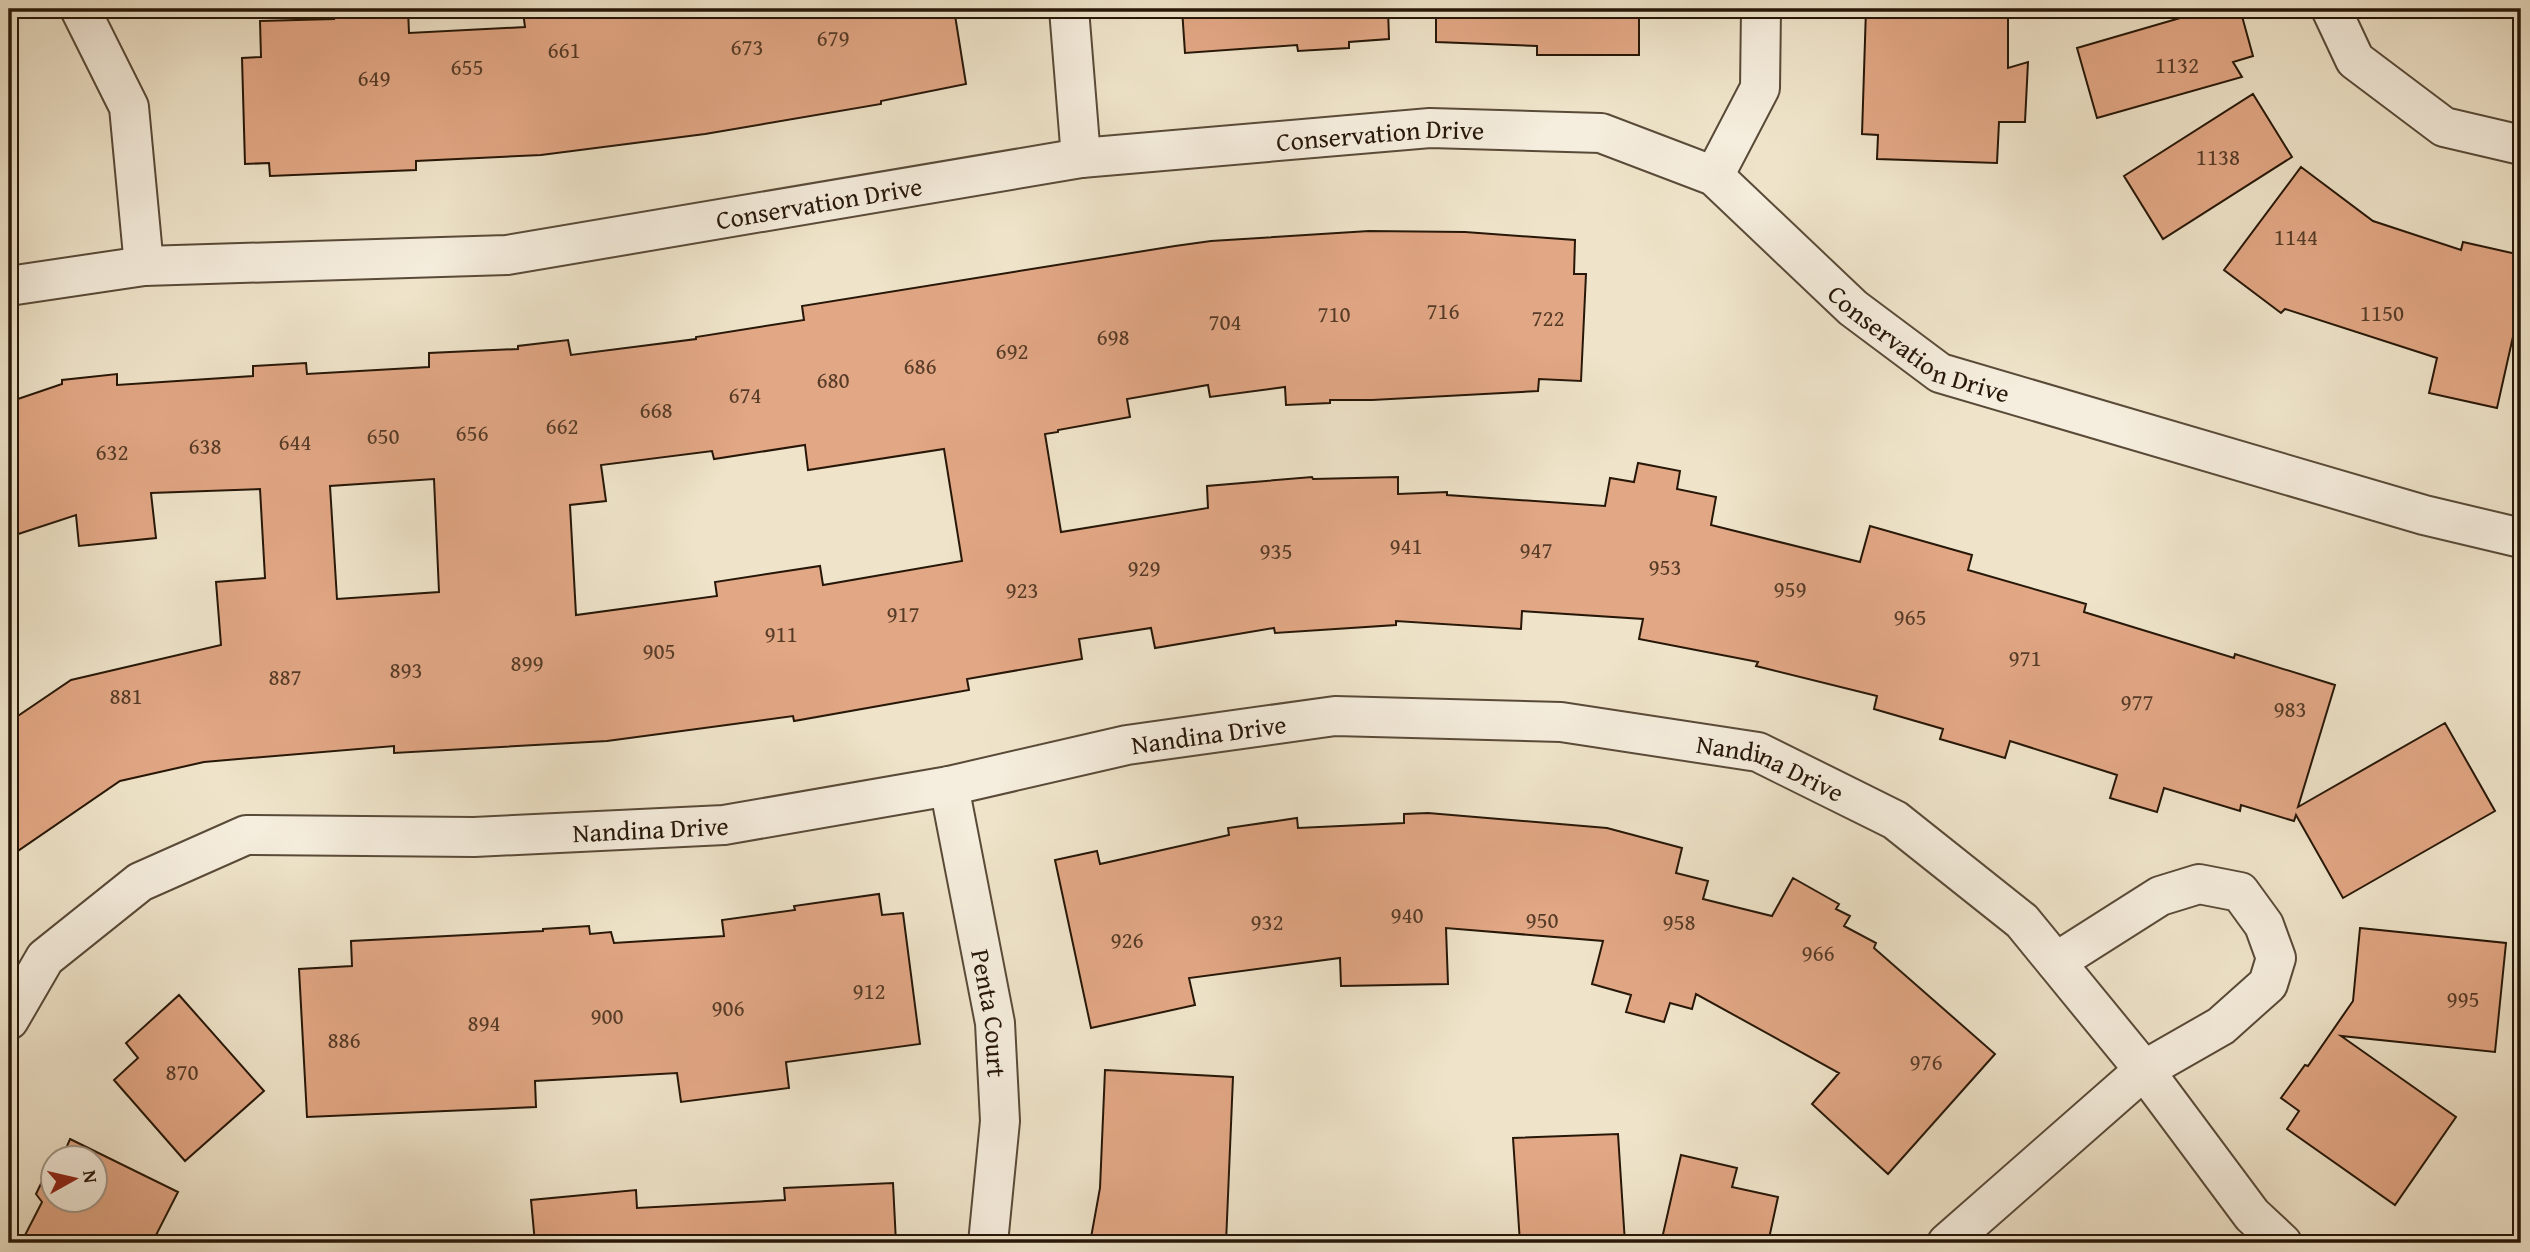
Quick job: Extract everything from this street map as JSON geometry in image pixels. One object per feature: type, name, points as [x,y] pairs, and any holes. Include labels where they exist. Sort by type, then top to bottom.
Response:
[{"type":"street","points":[[80,9],[129,107],[144,266]]},
{"type":"street","points":[[1069,9],[1081,158]]},
{"type":"street","points":[[1714,176],[1760,88],[1761,9]]},
{"type":"street","points":[[2331,9],[2355,60],[2444,127],[2521,145]]},
{"type":"street","name":"Conservation Drive","points":[[9,286],[144,266],[507,255],[1081,158],[1443,128],[1601,133],[1714,176],[1853,309],[1940,373],[2424,516],[2521,538]]},
{"type":"street","name":"Nandina Drive","points":[[9,1020],[45,958],[140,882],[246,835],[474,837],[724,825],[948,786],[1127,745],[1335,716],[1561,722],[1758,752],[1895,820],[2022,921],[2144,1070],[2252,1215],[2282,1243]]},
{"type":"street","name":"Penta Court","points":[[948,786],[995,1023],[1000,1121],[988,1243]]},
{"type":"street","points":[[1947,1243],[2144,1070],[2221,1026],[2268,984],[2276,958],[2264,925],[2240,891],[2199,884],[2160,896],[2056,962]]},
{"type":"building","points":[[333,9],[408,9],[409,33],[525,27],[523,12],[546,9],[590,9],[591,14],[627,9],[954,9],[966,84],[881,101],[881,104],[705,134],[541,155],[416,161],[416,170],[270,176],[269,163],[245,164],[242,58],[261,57],[260,21],[334,19]]},
{"type":"building","points":[[1182,9],[1388,9],[1389,39],[1349,42],[1349,48],[1298,51],[1297,45],[1185,53]]},
{"type":"building","points":[[1436,9],[1639,9],[1639,55],[1537,55],[1537,46],[1436,42]]},
{"type":"building","points":[[1866,9],[2008,9],[2008,68],[2028,62],[2025,122],[1999,122],[1997,163],[1877,159],[1878,135],[1862,134]]},
{"type":"building","points":[[2211,9],[2240,9],[2253,56],[2233,62],[2242,77],[2097,118],[2077,48]]},
{"type":"building","points":[[2253,94],[2292,157],[2163,239],[2124,176]]},
{"type":"building","points":[[2301,167],[2373,221],[2461,250],[2463,242],[2521,255],[2521,301],[2497,408],[2429,393],[2437,358],[2285,309],[2281,313],[2224,270]]},
{"type":"building","points":[[1369,231],[1465,232],[1575,240],[1574,274],[1586,274],[1581,381],[1539,379],[1538,391],[1330,400],[1330,403],[1286,405],[1285,387],[1210,397],[1208,385],[1127,399],[1130,417],[1045,434],[1061,532],[1208,508],[1207,486],[1312,477],[1398,477],[1398,494],[1447,492],[1447,495],[1605,506],[1610,478],[1634,482],[1638,463],[1680,471],[1677,489],[1716,497],[1711,525],[1860,562],[1870,526],[1972,555],[1968,570],[2086,604],[2084,612],[2234,658],[2235,654],[2335,685],[2298,807],[2445,723],[2495,811],[2343,898],[2296,815],[2294,821],[2241,805],[2240,811],[2164,788],[2157,812],[2110,798],[2117,775],[2010,741],[2005,758],[1940,739],[1943,729],[1874,709],[1877,696],[1756,666],[1758,662],[1639,639],[1643,619],[1522,611],[1521,629],[1396,621],[1396,625],[1275,633],[1274,628],[1155,648],[1151,628],[1079,639],[1082,659],[967,679],[969,690],[794,721],[793,716],[607,741],[394,753],[394,746],[204,762],[120,781],[9,857],[9,722],[71,680],[221,645],[216,582],[265,578],[260,489],[151,493],[156,538],[79,546],[76,515],[9,537],[9,402],[62,384],[62,380],[117,374],[117,385],[253,376],[253,366],[306,363],[307,374],[429,367],[429,353],[518,349],[518,346],[568,340],[571,355],[696,339],[804,320],[802,306],[1211,241]],"holes":[[[805,445],[808,470],[944,449],[962,561],[823,585],[820,566],[715,582],[717,596],[576,615],[570,505],[606,501],[601,465],[712,451],[714,459]],[[434,479],[439,592],[337,599],[330,486]]]},
{"type":"building","points":[[1428,813],[1607,828],[1682,848],[1676,873],[1708,881],[1703,899],[1772,916],[1793,878],[1839,904],[1836,909],[1850,916],[1844,926],[1876,943],[1874,948],[1995,1054],[1888,1174],[1812,1104],[1839,1073],[1696,994],[1692,1009],[1670,1003],[1664,1022],[1626,1012],[1631,995],[1592,984],[1603,941],[1446,928],[1448,984],[1341,986],[1340,958],[1189,978],[1195,1005],[1091,1028],[1055,860],[1097,851],[1100,864],[1229,835],[1228,828],[1297,818],[1298,828],[1404,823],[1404,814]]},
{"type":"building","points":[[879,894],[882,915],[903,913],[920,1044],[786,1062],[789,1088],[681,1102],[677,1073],[535,1081],[536,1107],[307,1117],[299,969],[352,966],[351,941],[589,926],[590,934],[611,932],[614,943],[724,936],[722,920]]},
{"type":"building","points":[[2360,928],[2506,943],[2495,1052],[2341,1036],[2456,1117],[2395,1205],[2287,1129],[2299,1111],[2281,1098],[2305,1065],[2308,1066],[2353,1001]]},
{"type":"building","points":[[179,995],[264,1091],[185,1161],[114,1080],[138,1058],[126,1043]]},
{"type":"building","points":[[1105,1070],[1233,1077],[1226,1243],[1090,1243],[1100,1188]]},
{"type":"building","points":[[1618,1134],[1625,1243],[1520,1243],[1513,1138]]},
{"type":"building","points":[[70,1139],[80,1144],[68,1144]]},
{"type":"building","points":[[1681,1155],[1737,1168],[1732,1187],[1778,1197],[1768,1243],[1661,1243]]},
{"type":"building","points":[[108,1158],[178,1192],[152,1243],[21,1243],[38,1210],[38,1214],[108,1214]]},
{"type":"building","points":[[893,1183],[896,1243],[535,1243],[531,1200],[636,1190],[637,1208],[785,1200],[784,1188]]}]
